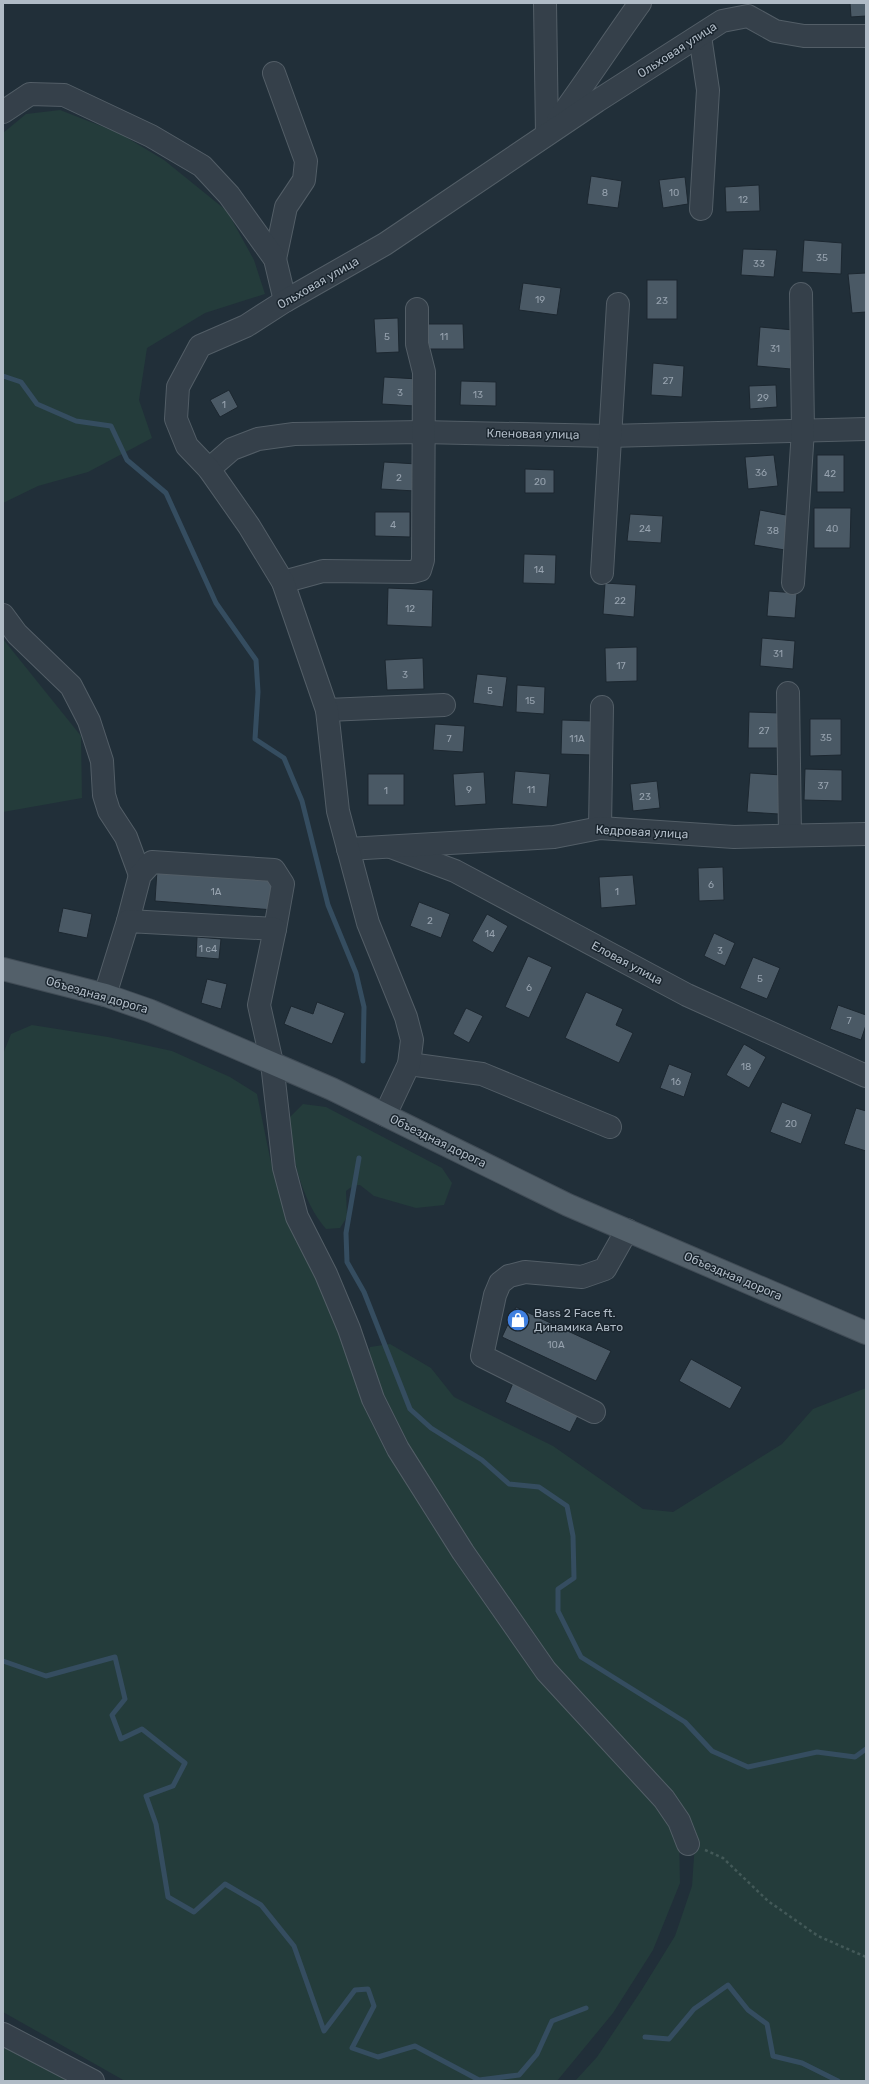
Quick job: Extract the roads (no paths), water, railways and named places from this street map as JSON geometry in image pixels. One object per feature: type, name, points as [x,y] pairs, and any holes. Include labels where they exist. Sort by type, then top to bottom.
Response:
[{"type":"main road","name":"Объездная дорога","points":[[3,969],[105,995],[151,1011],[272,1063],[385,1115],[568,1204],[866,1333]]},
{"type":"street","points":[[545,3],[547,134]]},
{"type":"street","points":[[547,134],[584,85],[595,66],[640,3]]},
{"type":"street","name":"Ольховая улица","points":[[385,1115],[409,1064],[412,1040],[406,1018],[368,923],[338,811],[327,710],[283,582],[249,526],[209,469],[187,446],[176,419],[178,387],[200,346],[246,326],[285,301],[385,244],[547,134],[722,21],[748,16],[775,31],[804,36],[866,36]]},
{"type":"street","points":[[700,36],[708,90],[701,209]]},
{"type":"street","points":[[274,73],[306,161],[304,180],[286,207],[275,259]]},
{"type":"street","points":[[3,112],[30,94],[64,95],[152,136],[202,166],[229,195],[275,259],[285,301]]},
{"type":"street","points":[[793,583],[803,430],[801,294]]},
{"type":"street","points":[[602,573],[618,304]]},
{"type":"street","points":[[283,582],[324,571],[413,572],[420,570],[423,560],[422,432],[424,372],[417,344],[417,310]]},
{"type":"street","name":"Кленовая улица","points":[[209,469],[232,450],[258,439],[294,434],[422,432],[609,436],[866,429]]},
{"type":"street","points":[[3,615],[17,634],[71,686],[89,721],[102,761],[104,795],[109,811],[126,837],[140,875]]},
{"type":"street","points":[[788,693],[790,835]]},
{"type":"street","points":[[327,710],[444,704]]},
{"type":"street","points":[[600,828],[602,707]]},
{"type":"street","name":"Кедровая улица","points":[[348,849],[554,837],[600,828],[734,837],[866,834]]},
{"type":"street","name":"Еловая улица","points":[[391,847],[455,871],[687,995],[866,1076]]},
{"type":"street","points":[[105,995],[128,921],[140,875],[152,862],[274,870],[284,884],[276,930],[259,1005],[272,1063],[284,1168],[297,1216],[326,1274],[349,1329],[373,1399],[398,1449],[463,1552],[546,1671],[664,1800],[679,1821],[688,1844]]},
{"type":"street","points":[[128,921],[276,930]]},
{"type":"street","points":[[409,1064],[482,1074],[610,1127]]},
{"type":"street","points":[[594,1412],[482,1356],[495,1295],[500,1283],[508,1276],[525,1272],[582,1277],[605,1268],[628,1230]]},
{"type":"street","points":[[3,2034],[93,2081]]},
{"type":"waterway","points":[[3,376],[21,382],[37,404],[76,421],[111,426],[127,460],[166,493],[216,603],[256,660],[258,692],[255,739],[284,758],[302,801],[328,905],[356,973],[364,1007],[363,1061]]},
{"type":"waterway","points":[[359,1158],[346,1233],[347,1262],[364,1292],[410,1409],[431,1428],[482,1460],[509,1484],[539,1487],[567,1506],[573,1536],[574,1578],[558,1589],[558,1611],[581,1657],[685,1722],[712,1751],[748,1767],[817,1752],[855,1757],[866,1749]]},
{"type":"waterway","points":[[3,1661],[46,1676],[115,1657],[125,1699],[112,1715],[121,1739],[142,1729],[185,1763],[173,1786],[146,1796],[156,1824],[168,1897],[194,1912],[225,1884],[261,1905],[294,1946],[324,2031],[355,1990],[368,1989],[374,2006],[352,2048],[378,2057],[415,2046],[479,2080],[519,2075],[537,2054],[552,2021],[586,2008]]},
{"type":"waterway","points":[[645,2037],[669,2039],[694,2009],[728,1985],[748,2010],[767,2024],[773,2056],[802,2063],[838,2081]]},
{"type":"place","name":"Bass 2 Face ft. Динамика Авто","points":[[518,1320]]}]
